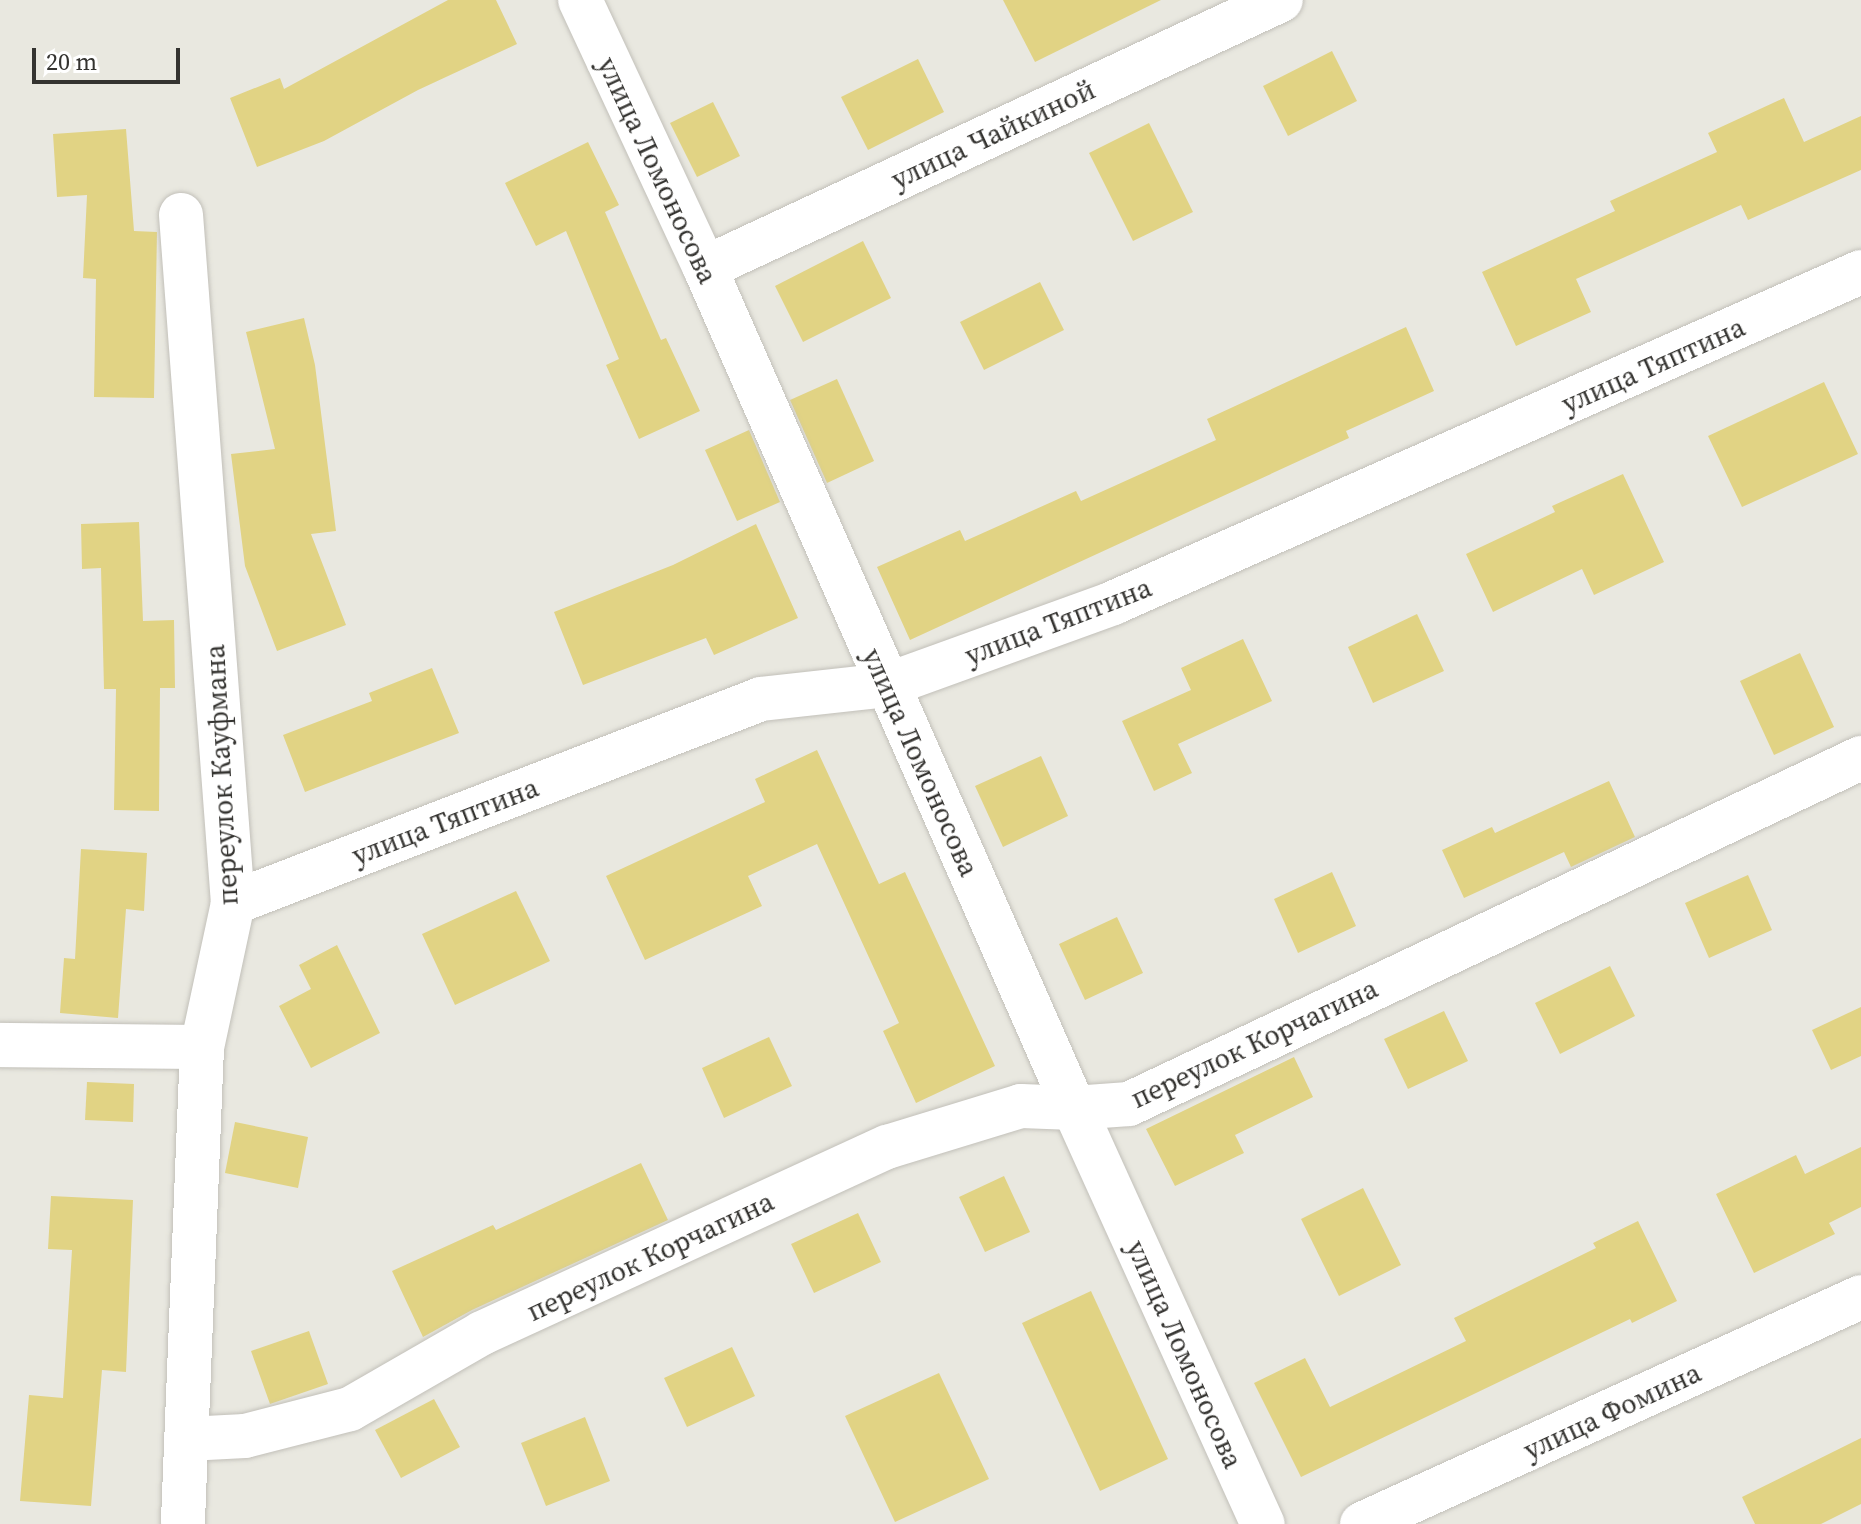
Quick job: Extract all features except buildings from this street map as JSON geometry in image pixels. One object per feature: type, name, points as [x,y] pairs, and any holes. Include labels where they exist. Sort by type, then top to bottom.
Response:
[{"type":"street","name":"улица Ломоносова","points":[[580,0],[705,268],[1074,1108],[1263,1524]]},
{"type":"street","name":"улица Чайкиной","points":[[705,268],[1281,0]]},
{"type":"street","name":"переулок Кауфмана","points":[[181,215],[233,903],[202,1047],[183,1524]]},
{"type":"street","name":"улица Тяптина","points":[[233,903],[761,699],[887,685],[1113,603],[1861,272]]},
{"type":"street","name":"переулок Корчагина","points":[[187,1439],[245,1436],[350,1409],[482,1333],[887,1147],[1021,1106],[1074,1108],[1129,1104],[1861,758]]},
{"type":"street","points":[[0,1045],[202,1047]]},
{"type":"street","name":"улица Фомина","points":[[1362,1524],[1861,1297]]}]
